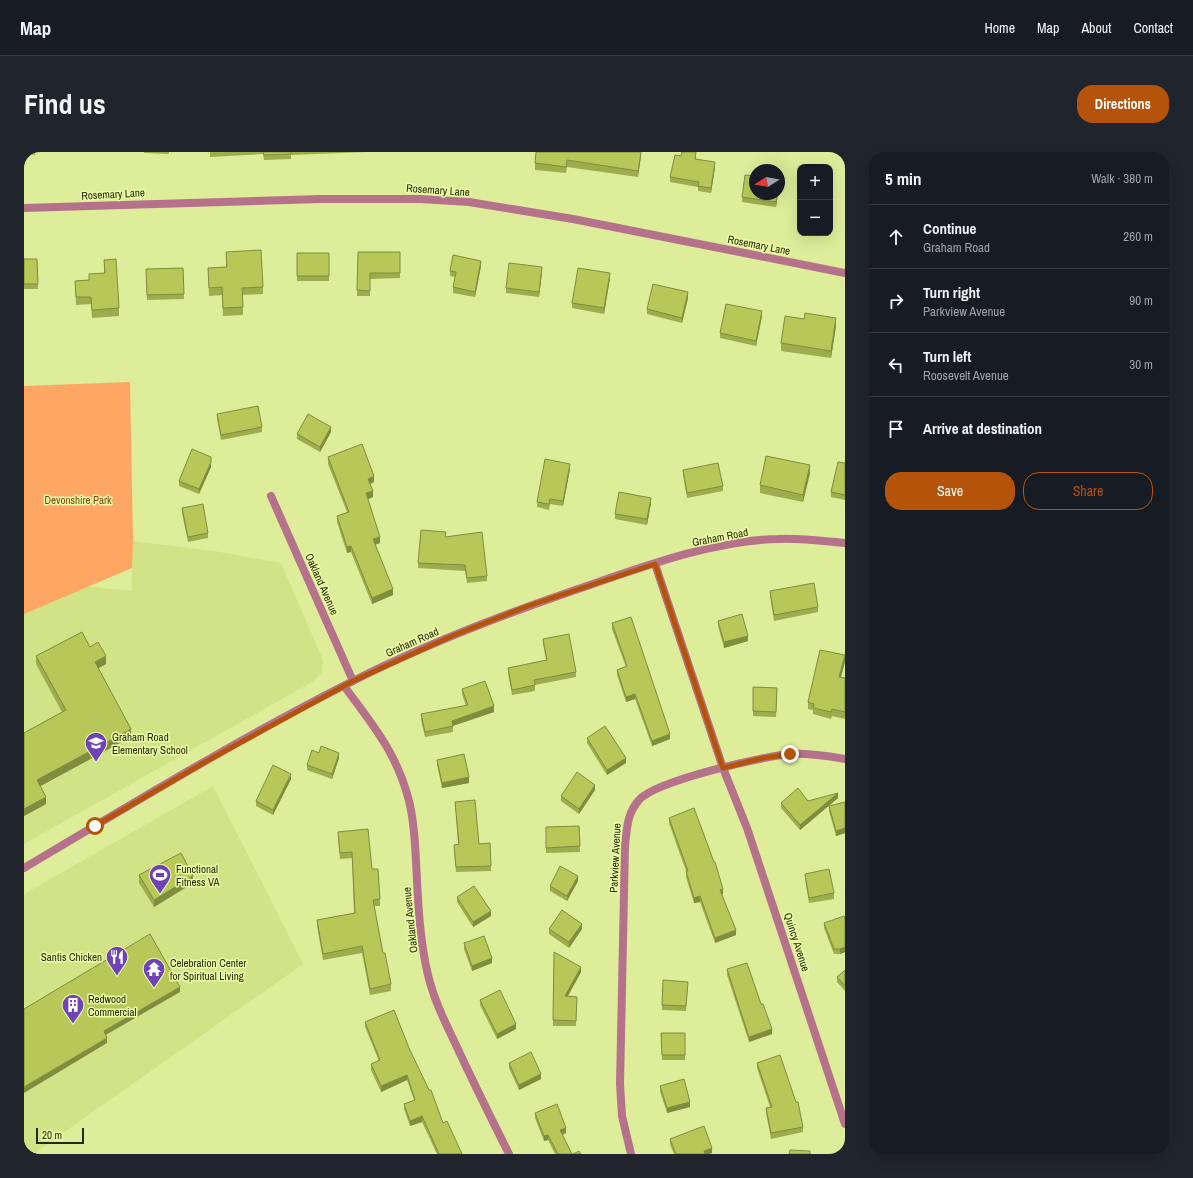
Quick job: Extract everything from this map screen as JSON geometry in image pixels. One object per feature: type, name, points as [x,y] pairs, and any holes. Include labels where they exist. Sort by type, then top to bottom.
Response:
[{"type":"street","name":"Rosemary Lane","points":[[24,208],[321,199],[420,199],[462,202],[573,219],[845,273]]},
{"type":"street","name":"Oakland Avenue","points":[[270,496],[353,681]]},
{"type":"street","name":"Graham Road","points":[[24,868],[205,762],[353,681],[452,636],[528,606],[690,553],[725,545],[775,539],[808,539],[845,543]]},
{"type":"street","points":[[655,564],[723,768]]},
{"type":"street","name":"Oakland Avenue","points":[[344,686],[382,738],[394,758],[402,777],[410,802],[414,829],[419,917],[428,976],[439,1008],[471,1078],[509,1154]]},
{"type":"street","name":"Parkview Avenue","points":[[631,1154],[622,1116],[620,1084],[625,845],[627,822],[630,812],[639,799],[648,792],[685,778],[763,758],[790,754],[810,754],[845,759]]},
{"type":"street","name":"Quincy Avenue","points":[[723,768],[747,828],[845,1124]]},
{"type":"shaded area","name":"Graham Road Elementary School","points":[[131,541],[214,551],[281,563],[323,660],[322,672],[314,681],[24,844],[24,580],[132,591]]},
{"type":"shaded area","points":[[213,786],[303,964],[33,1154],[24,1154],[24,894]]},
{"type":"green space","name":"Devonshire Park","points":[[130,382],[133,540],[132,568],[24,614],[24,386]]},
{"type":"building","points":[[263,152],[291,152],[291,154],[264,155]]},
{"type":"building","points":[[536,152],[641,152],[638,171],[567,160],[566,167],[535,163]]},
{"type":"building","points":[[682,152],[696,152],[695,159],[715,162],[711,188],[698,186],[699,182],[670,177],[675,155],[681,156]]},
{"type":"building","points":[[745,175],[749,175],[749,198],[742,197]]},
{"type":"building","points":[[762,200],[776,200],[776,202]]},
{"type":"building","points":[[261,250],[263,287],[242,288],[243,307],[223,308],[222,287],[209,288],[208,268],[227,267],[226,252]]},
{"type":"building","points":[[358,252],[400,252],[400,273],[370,273],[370,291],[357,290]]},
{"type":"building","points":[[297,253],[329,253],[329,276],[297,276]]},
{"type":"building","points":[[453,255],[481,261],[475,292],[453,287],[456,272],[450,271]]},
{"type":"building","points":[[24,259],[37,259],[38,284],[24,284]]},
{"type":"building","points":[[116,259],[119,308],[92,310],[91,297],[76,297],[75,281],[89,280],[89,274],[105,273],[104,260]]},
{"type":"building","points":[[509,263],[542,267],[539,292],[506,288]]},
{"type":"building","points":[[183,268],[184,294],[147,295],[146,269]]},
{"type":"building","points":[[578,268],[610,273],[604,308],[572,303]]},
{"type":"building","points":[[653,284],[688,292],[682,318],[647,309]]},
{"type":"building","points":[[726,304],[762,311],[756,341],[720,333]]},
{"type":"building","points":[[805,313],[836,318],[831,351],[781,343],[785,316],[804,319]]},
{"type":"building","points":[[258,406],[262,427],[221,435],[217,414]]},
{"type":"building","points":[[308,414],[331,427],[320,447],[297,434]]},
{"type":"building","points":[[362,444],[374,476],[368,479],[373,491],[366,493],[380,537],[373,539],[393,589],[372,598],[351,546],[347,547],[337,516],[349,512],[328,457]]},
{"type":"building","points":[[192,449],[211,457],[211,462],[199,489],[179,481]]},
{"type":"building","points":[[766,456],[810,465],[803,495],[760,485]]},
{"type":"building","points":[[545,459],[570,464],[563,501],[550,499],[549,504],[537,502]]},
{"type":"building","points":[[838,462],[845,463],[845,495],[831,492]]},
{"type":"building","points":[[718,463],[723,486],[687,493],[683,470]]},
{"type":"building","points":[[619,492],[651,498],[647,519],[615,514]]},
{"type":"building","points":[[203,504],[208,533],[188,537],[182,508]]},
{"type":"building","points":[[421,530],[446,532],[445,537],[482,532],[487,576],[467,578],[465,565],[418,563]]},
{"type":"building","points":[[814,583],[818,607],[774,615],[770,591]]},
{"type":"building","points":[[742,614],[748,636],[724,642],[718,621]]},
{"type":"building","points":[[631,617],[670,734],[652,741],[635,694],[626,697],[617,670],[627,666],[612,623]]},
{"type":"building","points":[[82,632],[90,647],[98,642],[106,656],[95,662],[131,729],[37,780],[46,797],[24,809],[24,733],[66,710],[36,656]]},
{"type":"building","points":[[569,634],[576,672],[534,680],[535,685],[512,690],[508,668],[547,660],[543,639]]},
{"type":"building","points":[[820,650],[845,655],[839,677],[845,678],[845,712],[832,709],[831,712],[813,708],[814,704],[808,702]]},
{"type":"building","points":[[485,681],[494,706],[452,721],[453,726],[425,732],[421,714],[468,705],[462,689]]},
{"type":"building","points":[[753,687],[777,688],[776,712],[753,711]]},
{"type":"building","points":[[605,726],[626,758],[607,770],[587,738]]},
{"type":"building","points":[[321,746],[339,753],[332,774],[307,765],[312,750],[319,753]]},
{"type":"building","points":[[464,754],[469,777],[442,783],[437,760]]},
{"type":"building","points":[[273,765],[291,774],[273,810],[256,801]]},
{"type":"building","points":[[577,772],[595,785],[579,809],[561,796]]},
{"type":"building","points":[[798,788],[808,801],[838,793],[800,825],[781,803]]},
{"type":"building","points":[[475,800],[479,844],[490,843],[491,866],[456,867],[454,845],[459,844],[455,802]]},
{"type":"building","points":[[845,802],[845,828],[836,831],[829,806]]},
{"type":"building","points":[[694,808],[715,862],[723,889],[720,890],[736,930],[715,938],[700,896],[694,898],[686,871],[688,871],[669,818]]},
{"type":"building","points":[[579,826],[580,846],[546,848],[546,827]]},
{"type":"building","points":[[368,829],[372,869],[378,869],[380,899],[373,900],[383,953],[385,953],[391,984],[370,989],[362,946],[323,954],[317,920],[355,913],[352,852],[340,853],[338,832]]},
{"type":"building","name":"Functional Fitness VA","points":[[181,853],[193,876],[154,900],[139,875]]},
{"type":"building","points":[[560,866],[578,876],[567,896],[550,886]]},
{"type":"building","points":[[829,869],[834,893],[809,898],[805,874]]},
{"type":"building","points":[[474,886],[491,911],[473,922],[457,897]]},
{"type":"building","points":[[562,910],[582,924],[569,942],[549,929]]},
{"type":"building","points":[[844,916],[845,947],[834,949],[824,923]]},
{"type":"building","name":"Redwood Commercial","points":[[150,934],[180,987],[104,1031],[107,1038],[24,1087],[24,1009]]},
{"type":"building","points":[[484,936],[492,958],[472,966],[464,943]]},
{"type":"building","points":[[554,952],[581,967],[565,996],[577,997],[576,1021],[553,1020]]},
{"type":"building","points":[[747,963],[761,1004],[763,1004],[772,1029],[749,1037],[727,969]]},
{"type":"building","points":[[845,970],[845,986],[837,977]]},
{"type":"building","points":[[663,980],[688,982],[686,1006],[662,1005]]},
{"type":"building","points":[[500,990],[516,1024],[497,1034],[480,1000]]},
{"type":"building","points":[[394,1010],[409,1048],[429,1090],[431,1090],[443,1123],[447,1121],[462,1154],[439,1154],[422,1116],[410,1121],[404,1104],[415,1100],[407,1075],[381,1086],[371,1064],[380,1060],[365,1022]]},
{"type":"building","points":[[661,1033],[685,1033],[685,1055],[662,1055]]},
{"type":"building","points":[[531,1052],[541,1074],[519,1085],[509,1063]]},
{"type":"building","points":[[780,1055],[796,1102],[798,1102],[803,1127],[771,1133],[766,1108],[772,1107],[757,1063]]},
{"type":"building","points":[[684,1079],[690,1102],[667,1108],[660,1086]]},
{"type":"building","points":[[557,1104],[566,1128],[560,1130],[572,1154],[558,1154],[548,1135],[544,1136],[535,1113]]},
{"type":"building","points":[[704,1126],[712,1148],[704,1151],[705,1154],[676,1154],[670,1139]]},
{"type":"building","points":[[790,1150],[810,1151],[810,1154],[789,1154]]},
{"type":"building","points":[[579,1151],[581,1154],[573,1154]]},
{"type":"place","name":"Graham Road Elementary School","points":[[96,762]]},
{"type":"place","name":"Functional Fitness VA","points":[[160,894]]},
{"type":"place","name":"Santis Chicken","points":[[117,976]]},
{"type":"place","name":"Celebration Center for Spiritual Living","points":[[154,988]]},
{"type":"place","name":"Redwood Commercial","points":[[73,1024]]},
{"type":"route","points":[[95,826],[269,726],[353,681],[452,636],[528,606],[655,564],[723,768],[763,758],[790,754]]}]
